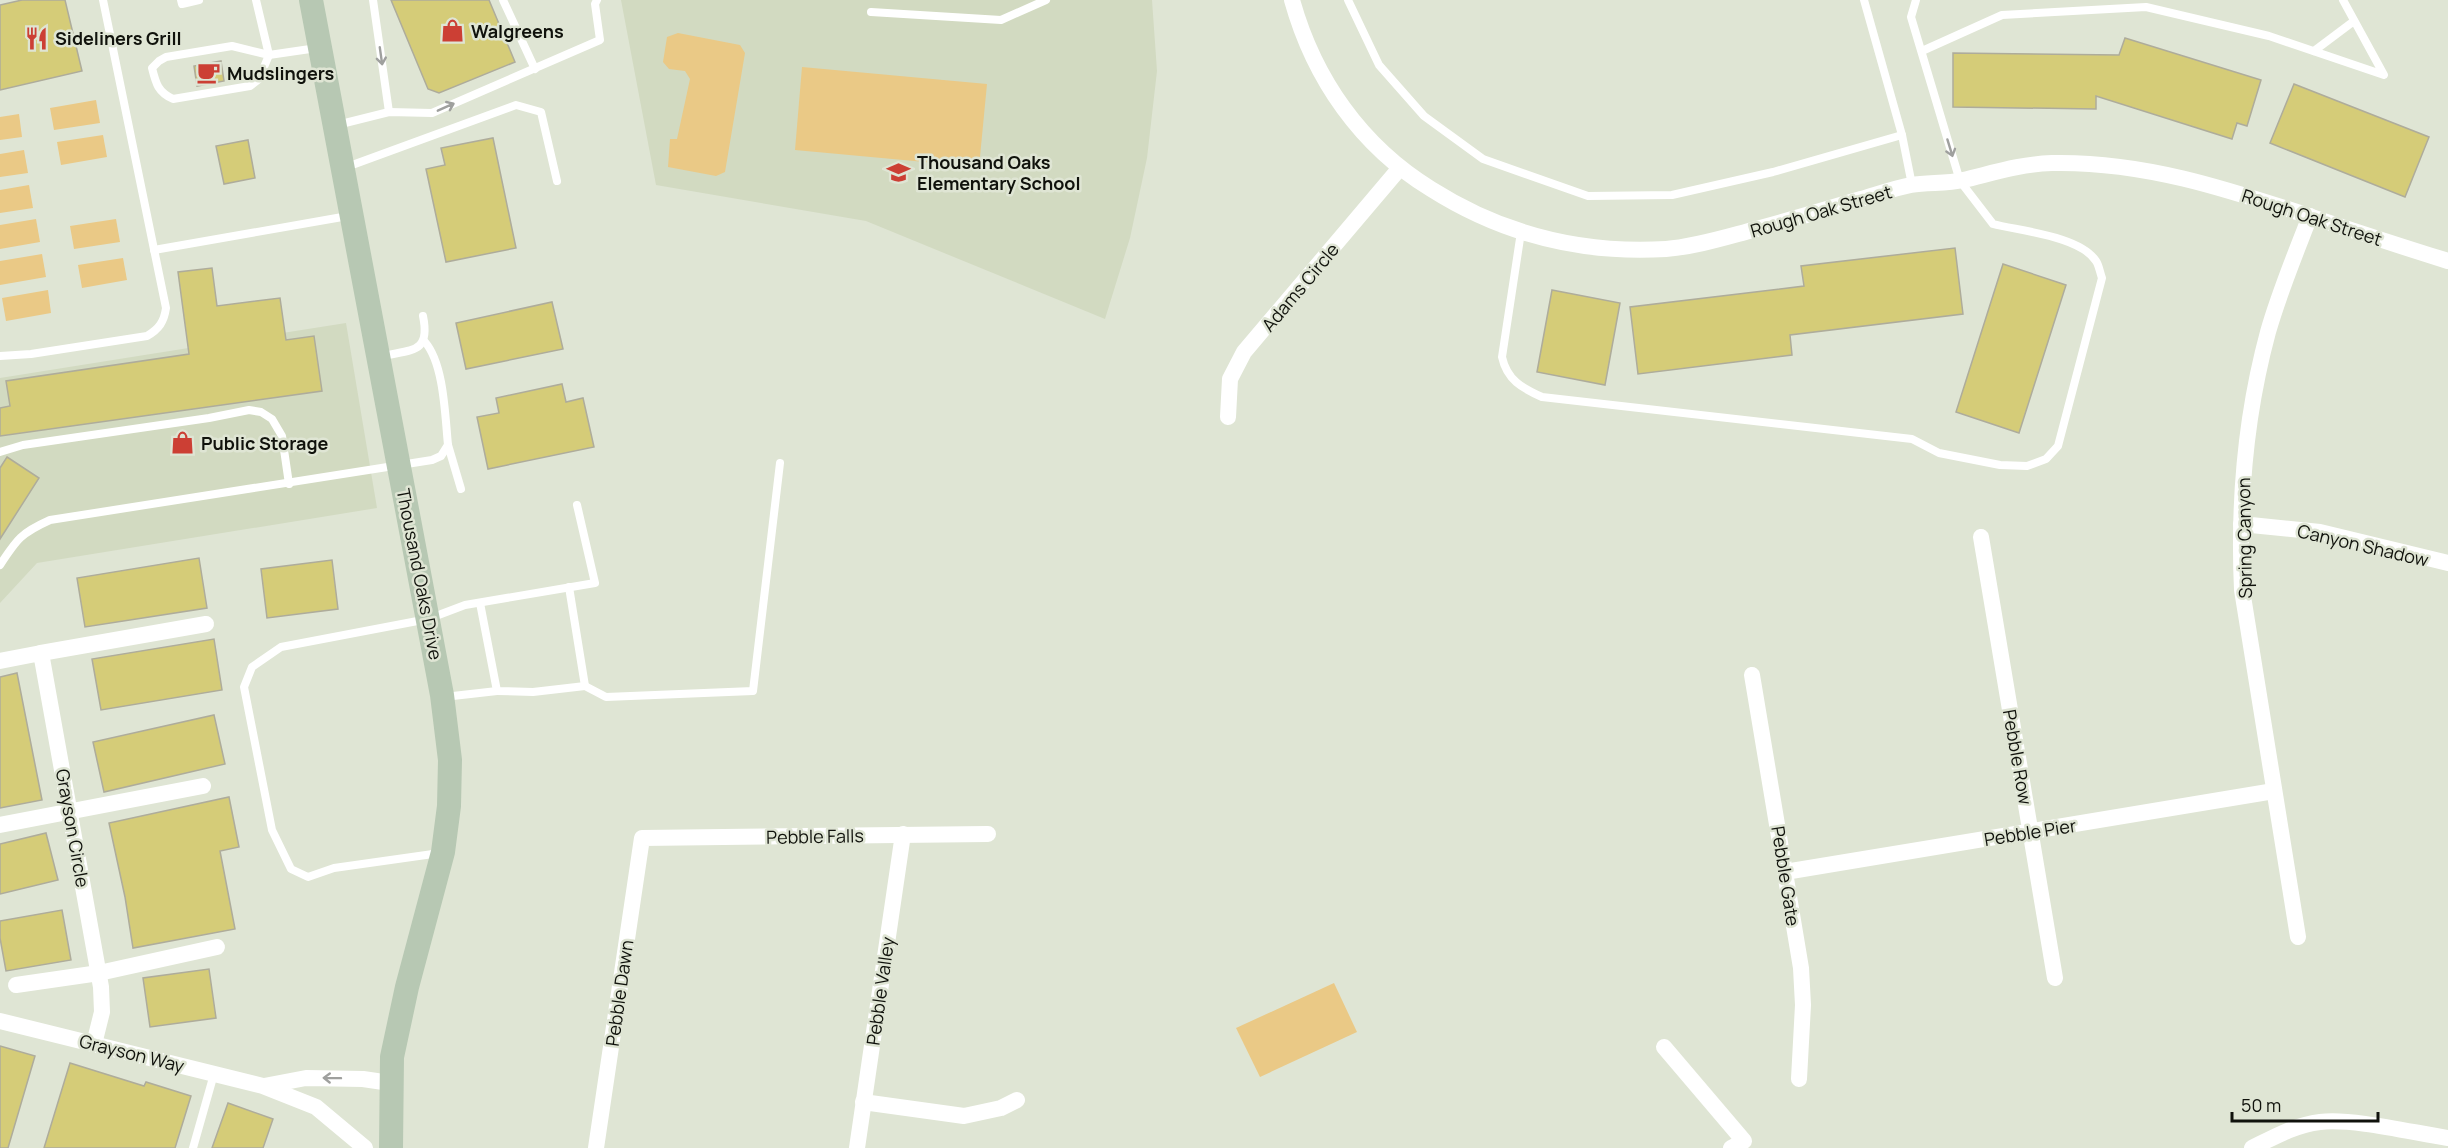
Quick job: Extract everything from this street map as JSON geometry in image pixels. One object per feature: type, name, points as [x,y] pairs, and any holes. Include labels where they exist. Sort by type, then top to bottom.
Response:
[{"type":"main road","name":"Thousand Oaks Drive","points":[[311,0],[443,697],[450,760],[449,806],[443,852],[407,987],[392,1058],[391,1148]]},
{"type":"street","name":"Rough Oak Street","points":[[1292,0],[1305,39],[1321,72],[1341,104],[1363,134],[1399,169],[1462,209],[1521,232],[1557,242],[1602,249],[1669,249],[1746,232],[1912,185],[1960,181],[2008,168],[2089,163],[2164,173],[2266,201],[2448,261]]},
{"type":"street","name":"Adams Circle","points":[[1228,417],[1230,379],[1244,352],[1399,169]]},
{"type":"street","name":"Spring Canyon","points":[[2298,937],[2242,590],[2241,524],[2244,450],[2255,386],[2278,301],[2310,216]]},
{"type":"street","name":"Canyon Shadow","points":[[2241,524],[2320,532],[2448,563]]},
{"type":"street","name":"Pebble Row","points":[[1981,537],[2055,978]]},
{"type":"street","points":[[0,661],[206,624]]},
{"type":"street","name":"Grayson Circle","points":[[41,653],[99,973],[102,1012],[94,1044]]},
{"type":"street","name":"Pebble Gate","points":[[1752,675],[1801,968],[1803,1005],[1799,1079]]},
{"type":"street","points":[[0,825],[203,786]]},
{"type":"street","name":"Pebble Pier","points":[[1785,872],[2274,791]]},
{"type":"street","name":"Pebble Valley","points":[[857,1148],[903,834]]},
{"type":"street","name":"Pebble Falls","points":[[642,838],[988,834]]},
{"type":"street","name":"Pebble Dawn","points":[[596,1148],[642,838]]},
{"type":"street","points":[[16,985],[99,973],[217,946]]},
{"type":"street","name":"Grayson Way","points":[[0,1021],[263,1086],[316,1107],[365,1148]]},
{"type":"street","points":[[1664,1047],[1744,1141],[1731,1148]]},
{"type":"street","name":"Grayson Way","points":[[263,1086],[306,1078],[363,1079],[390,1083]]},
{"type":"street","points":[[863,1102],[964,1116],[1001,1108],[1017,1100]]},
{"type":"street","points":[[2252,1148],[2294,1128],[2322,1122],[2349,1123],[2448,1138]]},
{"type":"lane","points":[[0,356],[31,354],[147,336],[158,330],[164,320],[166,308],[103,0]]},
{"type":"lane","points":[[181,0],[182,4],[199,0]]},
{"type":"lane","points":[[256,0],[269,55],[259,79],[250,86],[173,99],[163,95],[157,87],[152,69],[166,57],[232,46],[269,55],[320,48]]},
{"type":"lane","points":[[373,0],[389,112]]},
{"type":"lane","points":[[503,0],[534,69]]},
{"type":"lane","points":[[335,126],[389,112],[432,113],[600,40],[597,0]]},
{"type":"lane","points":[[871,12],[1001,20],[1046,0]]},
{"type":"lane","points":[[1348,0],[1379,64],[1424,116],[1484,159],[1588,196],[1672,195],[1773,172],[1902,135]]},
{"type":"lane","points":[[1864,0],[1902,135],[1912,185]]},
{"type":"lane","points":[[1521,232],[1502,357],[1505,369],[1523,389],[1542,397],[1558,400],[1912,439],[1939,453],[2000,465],[2027,466],[2046,459],[2058,446],[2102,278],[2098,262],[2088,251],[2066,241],[1992,224],[1960,181],[1911,17],[1916,0]]},
{"type":"lane","points":[[1922,51],[2002,15],[2146,7],[2269,36],[2384,75],[2343,0]]},
{"type":"lane","points":[[2314,51],[2355,21]]},
{"type":"lane","points":[[343,168],[516,105],[541,112],[557,181]]},
{"type":"lane","points":[[154,250],[352,215]]},
{"type":"lane","points":[[423,316],[425,342],[432,351],[442,389],[448,444],[461,489]]},
{"type":"lane","points":[[379,357],[419,347],[425,342]]},
{"type":"lane","points":[[0,452],[23,445],[198,420],[249,410],[261,412],[272,419],[282,436],[289,484]]},
{"type":"lane","points":[[0,565],[18,538],[31,528],[50,520],[432,460],[441,456],[448,444]]},
{"type":"lane","points":[[443,697],[497,691],[533,692],[585,686],[606,697],[753,691],[780,463]]},
{"type":"lane","points":[[443,852],[334,868],[308,877],[291,869],[272,830],[244,687],[252,667],[281,647],[428,619],[465,605],[595,582],[577,505]]},
{"type":"lane","points":[[569,587],[585,686]]},
{"type":"lane","points":[[480,603],[497,691]]},
{"type":"lane","points":[[193,1148],[214,1074]]},
{"type":"shaded area","name":"Thousand Oaks Elementary School","points":[[621,0],[1152,0],[1157,71],[1147,158],[1130,238],[1105,319],[866,221],[656,185]]},
{"type":"shaded area","points":[[678,33],[740,45],[745,53],[725,172],[716,176],[668,167],[670,139],[677,139],[690,79],[685,71],[669,69],[663,62],[667,37]]},
{"type":"shaded area","points":[[802,67],[987,84],[979,167],[795,150]]},
{"type":"shaded area","points":[[96,100],[100,123],[54,130],[50,108]]},
{"type":"shaded area","points":[[19,114],[22,137],[0,140],[0,117]]},
{"type":"shaded area","points":[[103,135],[107,157],[61,165],[57,142]]},
{"type":"shaded area","points":[[24,150],[28,173],[0,177],[0,154]]},
{"type":"shaded area","points":[[29,185],[33,208],[0,213],[0,190]]},
{"type":"shaded area","points":[[36,219],[40,242],[0,249],[0,225]]},
{"type":"shaded area","points":[[116,219],[120,242],[74,249],[70,226]]},
{"type":"shaded area","points":[[42,254],[46,277],[0,285],[0,261]]},
{"type":"shaded area","points":[[123,258],[127,280],[82,288],[78,265]]},
{"type":"shaded area","points":[[48,290],[51,313],[6,321],[2,298]]},
{"type":"shaded area","name":"Public Storage","points":[[346,323],[377,508],[37,563],[0,603],[0,378]]},
{"type":"shaded area","points":[[1334,983],[1357,1032],[1260,1077],[1236,1028]]},
{"type":"building","name":"Sideliners Grill","points":[[22,0],[65,0],[82,71],[0,90],[0,5]]},
{"type":"building","name":"Walgreens","points":[[391,0],[489,0],[515,62],[439,93],[428,89]]},
{"type":"building","points":[[2125,38],[2261,80],[2247,126],[2237,123],[2232,139],[2096,96],[2096,109],[1953,107],[1953,53],[2119,55]]},
{"type":"building","name":"Mudslingers","points":[[221,61],[224,81],[197,86],[194,66]]},
{"type":"building","points":[[2294,84],[2429,137],[2405,197],[2270,143]]},
{"type":"building","points":[[493,138],[516,248],[446,262],[426,169],[445,165],[441,148]]},
{"type":"building","points":[[248,140],[255,178],[224,184],[216,146]]},
{"type":"building","points":[[1955,248],[1963,314],[1790,335],[1792,355],[1638,374],[1630,307],[1804,286],[1801,266]]},
{"type":"building","points":[[2003,264],[2066,285],[2019,433],[1956,412]]},
{"type":"building","points":[[212,268],[217,306],[280,298],[286,340],[314,336],[322,391],[0,436],[0,408],[10,406],[6,381],[189,354],[178,272]]},
{"type":"building","points":[[1552,290],[1620,303],[1605,385],[1537,372]]},
{"type":"building","points":[[552,302],[563,349],[466,369],[456,323]]},
{"type":"building","points":[[562,384],[566,402],[583,398],[594,447],[488,469],[477,417],[499,413],[496,398]]},
{"type":"building","points":[[7,457],[39,478],[0,539],[0,468]]},
{"type":"building","points":[[199,558],[207,608],[85,627],[77,578]]},
{"type":"building","points":[[332,560],[338,609],[267,618],[261,569]]},
{"type":"building","points":[[214,639],[222,690],[101,710],[92,659]]},
{"type":"building","points":[[17,673],[42,800],[0,808],[0,677]]},
{"type":"building","points":[[214,715],[225,764],[104,792],[93,742]]},
{"type":"building","points":[[229,797],[239,847],[220,851],[235,929],[133,948],[109,823]]},
{"type":"building","points":[[46,833],[58,880],[0,894],[0,844]]},
{"type":"building","points":[[62,910],[71,960],[6,971],[0,938],[0,921]]},
{"type":"building","points":[[209,969],[216,1018],[150,1027],[143,978]]},
{"type":"building","points":[[0,1046],[35,1056],[8,1148],[0,1148]]},
{"type":"building","points":[[70,1063],[144,1086],[146,1082],[191,1096],[175,1148],[44,1148]]},
{"type":"building","points":[[228,1103],[273,1119],[263,1148],[212,1148]]},
{"type":"place","name":"Walgreens","points":[[453,31]]},
{"type":"place","name":"Sideliners Grill","points":[[37,38]]},
{"type":"place","name":"Mudslingers","points":[[209,73]]},
{"type":"place","name":"Thousand Oaks Elementary School","points":[[899,172]]},
{"type":"place","name":"Public Storage","points":[[183,443]]}]
